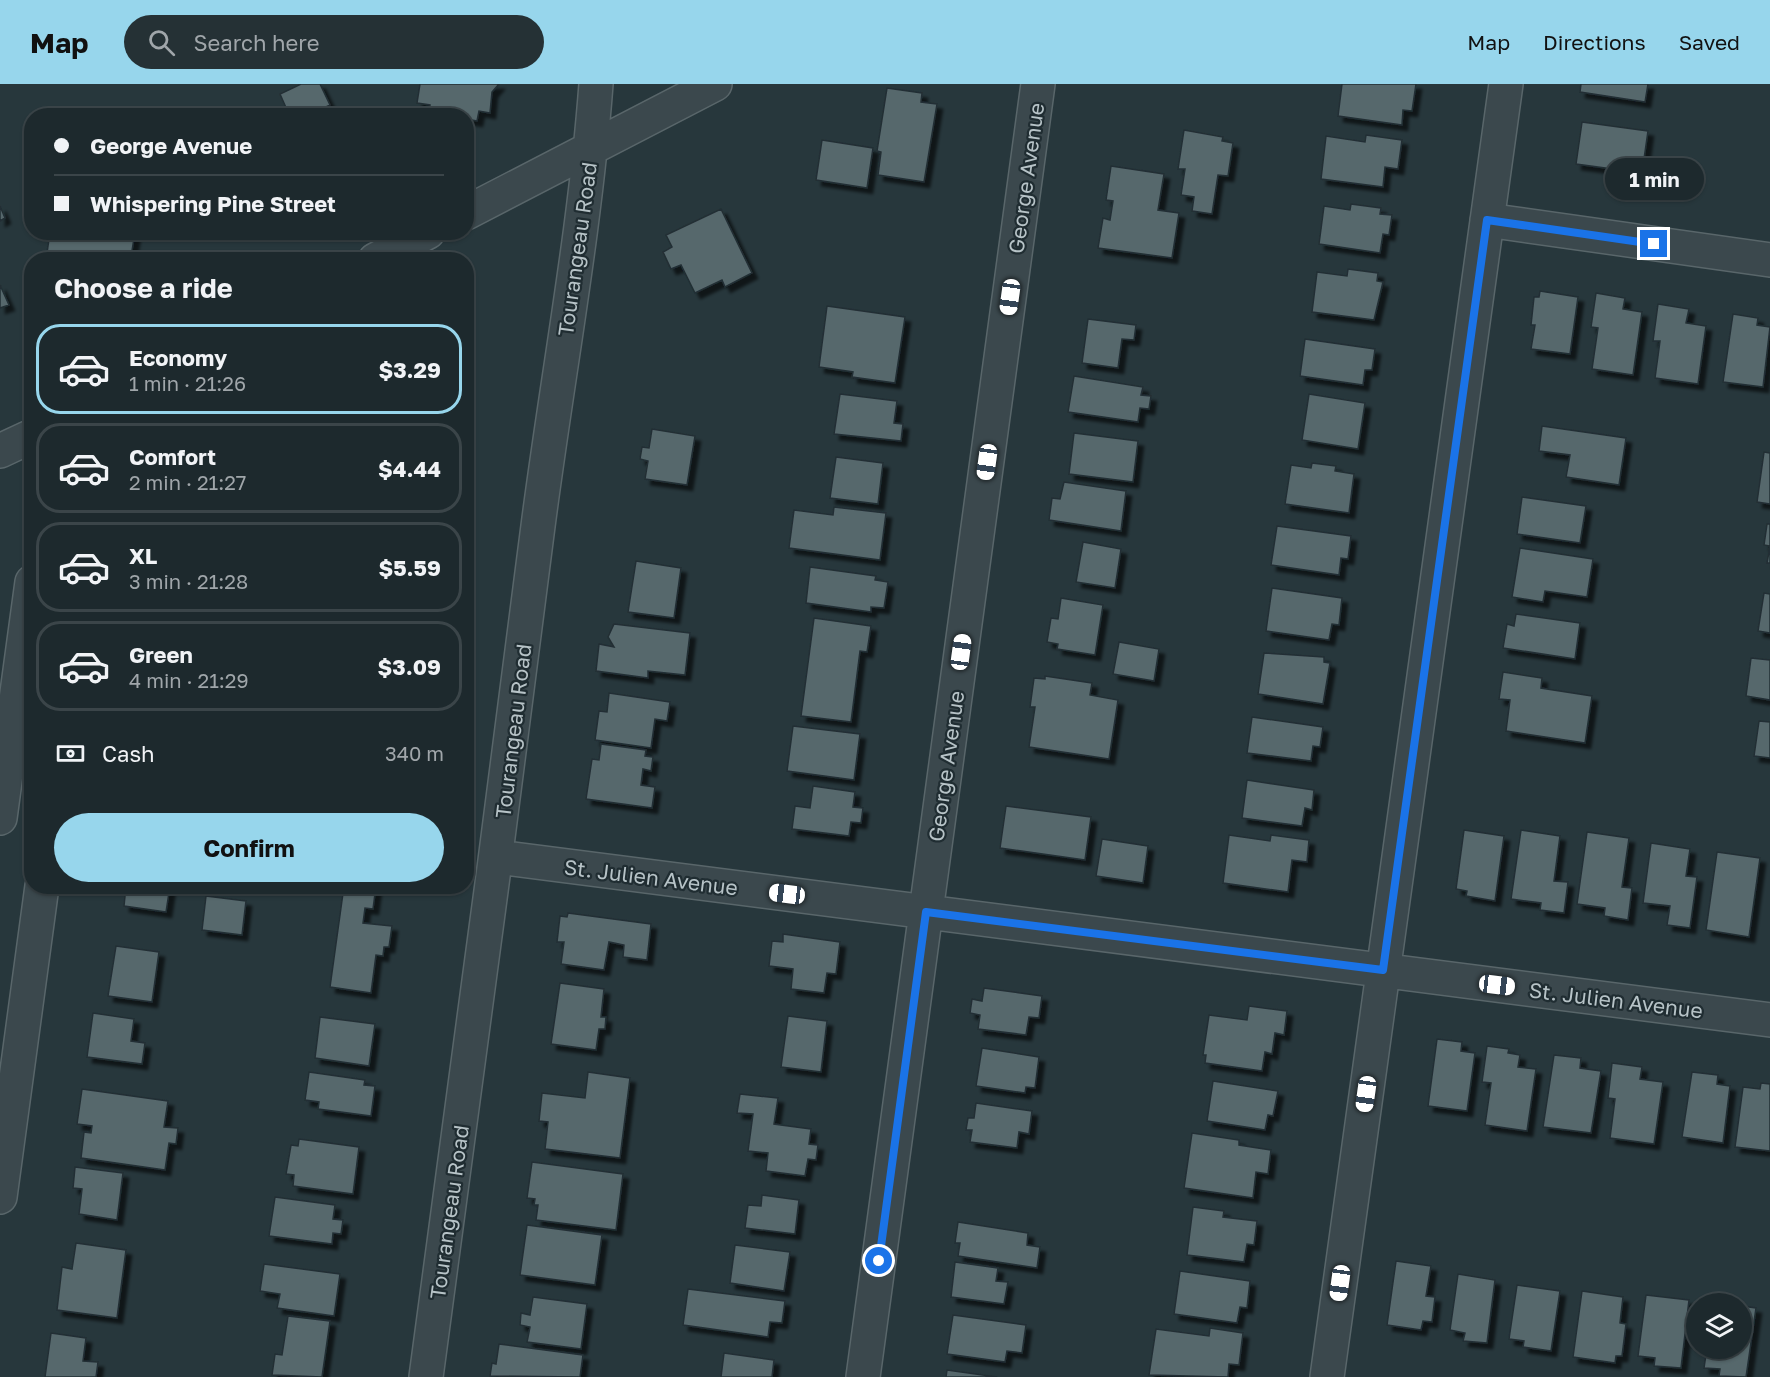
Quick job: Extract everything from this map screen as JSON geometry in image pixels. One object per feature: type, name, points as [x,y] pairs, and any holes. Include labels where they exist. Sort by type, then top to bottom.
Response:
[{"type":"street","name":"Tourangeau Road","points":[[426,1377],[591,149],[596,84]]},
{"type":"street","points":[[474,209],[715,84]]},
{"type":"street","name":"George Avenue","points":[[863,1377],[1038,84]]},
{"type":"street","points":[[1327,1377],[1506,84]]},
{"type":"street","points":[[1487,220],[1770,260]]},
{"type":"street","points":[[390,252],[413,240]]},
{"type":"street","points":[[0,451],[24,440]]},
{"type":"street","points":[[0,818],[24,641]]},
{"type":"street","name":"St. Julien Avenue","points":[[497,857],[1770,1020]]},
{"type":"street","points":[[0,1197],[41,894]]},
{"type":"building","points":[[301,84],[320,84],[330,105],[324,108],[286,108],[280,94]]},
{"type":"building","points":[[420,84],[499,84],[492,92],[490,113],[479,111],[477,121],[474,120],[474,108],[430,108],[430,105],[417,103]]},
{"type":"building","points":[[1342,84],[1416,84],[1412,111],[1403,110],[1402,125],[1338,116]]},
{"type":"building","points":[[1581,84],[1648,84],[1645,102],[1580,92]]},
{"type":"building","points":[[887,88],[922,93],[921,102],[937,104],[924,182],[878,175],[881,152],[877,151]]},
{"type":"building","points":[[1582,122],[1648,131],[1642,173],[1576,164]]},
{"type":"building","points":[[1184,130],[1223,137],[1222,141],[1233,143],[1228,176],[1218,175],[1212,214],[1192,211],[1194,197],[1181,195],[1185,169],[1178,169]]},
{"type":"building","points":[[1366,135],[1402,140],[1398,169],[1385,167],[1383,187],[1321,179],[1326,136],[1365,142]]},
{"type":"building","points":[[822,140],[873,148],[867,188],[816,180]]},
{"type":"building","points":[[1111,166],[1164,174],[1158,210],[1179,213],[1172,258],[1098,248],[1103,218],[1110,220],[1113,201],[1106,200]]},
{"type":"building","points":[[1351,204],[1381,208],[1380,214],[1392,215],[1389,235],[1383,234],[1380,253],[1319,244],[1324,206],[1350,210]]},
{"type":"building","points":[[0,206],[5,218],[0,221]]},
{"type":"building","points":[[721,209],[752,273],[725,287],[722,280],[695,293],[681,265],[671,269],[663,252],[672,247],[666,235]]},
{"type":"building","points":[[49,240],[134,240],[132,252],[47,252]]},
{"type":"building","points":[[1348,269],[1378,273],[1377,281],[1383,282],[1374,320],[1312,312],[1317,272],[1347,276]]},
{"type":"building","points":[[0,285],[9,305],[0,308]]},
{"type":"building","points":[[1540,291],[1578,297],[1570,354],[1531,349],[1535,325],[1531,325],[1534,297],[1539,297]]},
{"type":"building","points":[[1596,293],[1625,298],[1623,309],[1642,312],[1633,375],[1592,369],[1598,328],[1591,327]]},
{"type":"building","points":[[1658,304],[1689,309],[1686,323],[1706,326],[1698,384],[1655,378],[1660,341],[1653,341]]},
{"type":"building","points":[[827,306],[905,317],[895,383],[852,377],[853,372],[819,367]]},
{"type":"building","points":[[1733,314],[1758,318],[1757,325],[1770,327],[1763,387],[1723,382]]},
{"type":"building","points":[[1088,319],[1136,325],[1134,340],[1122,339],[1118,368],[1082,363]]},
{"type":"building","points":[[1305,339],[1375,349],[1372,370],[1365,370],[1363,385],[1300,376]]},
{"type":"building","points":[[1074,376],[1143,387],[1141,395],[1151,396],[1149,409],[1140,408],[1138,422],[1068,412]]},
{"type":"building","points":[[840,394],[897,401],[894,423],[903,424],[901,441],[834,434]]},
{"type":"building","points":[[1309,394],[1365,403],[1358,449],[1302,440]]},
{"type":"building","points":[[1542,426],[1626,438],[1619,485],[1566,477],[1570,455],[1539,451]]},
{"type":"building","points":[[652,429],[695,436],[687,485],[645,479],[648,461],[640,459],[642,447],[649,448]]},
{"type":"building","points":[[1074,433],[1138,441],[1133,482],[1069,474]]},
{"type":"building","points":[[1764,452],[1770,453],[1770,504],[1757,502]]},
{"type":"building","points":[[836,457],[883,463],[878,504],[830,498]]},
{"type":"building","points":[[1312,463],[1336,466],[1335,471],[1354,474],[1349,513],[1285,504],[1291,465],[1311,468]]},
{"type":"building","points":[[1064,482],[1126,491],[1121,531],[1049,520],[1052,498],[1060,499]]},
{"type":"building","points":[[1522,497],[1586,506],[1580,543],[1517,534]]},
{"type":"building","points":[[834,507],[886,513],[880,560],[789,548],[794,510],[833,515]]},
{"type":"building","points":[[1767,524],[1770,524],[1770,546],[1764,545]]},
{"type":"building","points":[[1277,526],[1351,536],[1348,559],[1341,558],[1339,575],[1271,565]]},
{"type":"building","points":[[1083,542],[1121,549],[1115,588],[1076,582]]},
{"type":"building","points":[[1770,546],[1770,563],[1767,563]]},
{"type":"building","points":[[1520,548],[1593,559],[1587,597],[1545,591],[1543,602],[1512,597]]},
{"type":"building","points":[[636,561],[681,568],[674,618],[628,612]]},
{"type":"building","points":[[810,567],[876,576],[875,580],[888,582],[884,608],[871,607],[871,612],[806,603]]},
{"type":"building","points":[[1272,588],[1342,598],[1339,625],[1332,624],[1329,640],[1266,631]]},
{"type":"building","points":[[1764,593],[1770,594],[1770,633],[1758,631]]},
{"type":"building","points":[[1061,598],[1103,605],[1095,655],[1057,649],[1058,644],[1047,642],[1051,618],[1058,619]]},
{"type":"building","points":[[1516,614],[1580,623],[1575,659],[1503,648],[1507,624],[1514,626]]},
{"type":"building","points":[[814,618],[871,626],[867,652],[860,651],[851,722],[801,716]]},
{"type":"building","points":[[614,624],[690,633],[685,675],[648,671],[648,678],[596,671],[599,644],[614,647],[608,637]]},
{"type":"building","points":[[1119,642],[1159,649],[1154,681],[1113,674]]},
{"type":"building","points":[[1264,653],[1324,657],[1324,662],[1330,663],[1323,704],[1258,694]]},
{"type":"building","points":[[1751,658],[1770,660],[1770,700],[1746,696]]},
{"type":"building","points":[[1503,672],[1542,678],[1541,688],[1592,696],[1585,743],[1506,731],[1510,700],[1499,699]]},
{"type":"building","points":[[1045,676],[1092,683],[1090,695],[1118,700],[1109,759],[1029,747],[1035,707],[1030,707],[1034,678],[1045,679]]},
{"type":"building","points":[[609,693],[670,702],[667,721],[655,719],[651,748],[595,740],[599,711],[607,712]]},
{"type":"building","points":[[1252,717],[1323,727],[1320,747],[1313,746],[1311,761],[1247,753]]},
{"type":"building","points":[[1759,721],[1770,722],[1770,758],[1754,756]]},
{"type":"building","points":[[793,726],[860,734],[854,780],[787,771]]},
{"type":"building","points":[[601,744],[646,750],[645,756],[653,757],[651,771],[643,769],[641,785],[655,787],[652,808],[586,799],[592,759],[599,760]]},
{"type":"building","points":[[1247,780],[1314,790],[1312,810],[1305,808],[1302,826],[1242,818]]},
{"type":"building","points":[[813,786],[855,792],[853,807],[863,808],[861,823],[851,822],[849,836],[792,829],[795,806],[810,808]]},
{"type":"building","points":[[1006,806],[1091,817],[1085,860],[1000,848]]},
{"type":"building","points":[[1464,830],[1504,836],[1495,901],[1466,896],[1467,891],[1456,889]]},
{"type":"building","points":[[1521,830],[1560,836],[1554,881],[1568,882],[1564,913],[1540,910],[1541,903],[1511,899]]},
{"type":"building","points":[[1587,832],[1629,838],[1622,887],[1632,888],[1628,920],[1604,916],[1605,908],[1577,904]]},
{"type":"building","points":[[1229,835],[1270,841],[1271,835],[1309,840],[1307,862],[1292,860],[1288,892],[1223,883]]},
{"type":"building","points":[[1102,839],[1148,846],[1143,883],[1096,876]]},
{"type":"building","points":[[1651,843],[1690,849],[1686,876],[1697,877],[1690,928],[1667,925],[1670,906],[1643,903]]},
{"type":"building","points":[[1717,852],[1760,858],[1749,937],[1706,930]]},
{"type":"building","points":[[125,894],[169,894],[166,912],[124,906]]},
{"type":"building","points":[[343,894],[375,894],[373,909],[365,908],[363,923],[392,926],[389,947],[384,947],[383,956],[376,955],[371,993],[330,987]]},
{"type":"building","points":[[206,896],[246,901],[242,935],[202,930]]},
{"type":"building","points":[[568,913],[651,924],[647,960],[623,957],[624,945],[609,942],[604,970],[561,964],[564,942],[557,942],[560,916],[567,917]]},
{"type":"building","points":[[783,934],[840,942],[836,974],[827,973],[824,993],[791,989],[793,969],[769,966],[772,941],[783,942]]},
{"type":"building","points":[[116,946],[159,952],[152,1002],[108,996]]},
{"type":"building","points":[[560,983],[604,989],[601,1017],[606,1017],[605,1029],[599,1029],[596,1050],[551,1044]]},
{"type":"building","points":[[984,988],[1042,996],[1039,1018],[1029,1017],[1026,1035],[978,1029],[980,1015],[970,1013],[972,999],[982,1001]]},
{"type":"building","points":[[1249,1006],[1287,1011],[1284,1035],[1275,1033],[1272,1054],[1265,1052],[1262,1071],[1205,1063],[1206,1055],[1203,1055],[1209,1015],[1247,1020]]},
{"type":"building","points":[[93,1013],[134,1019],[131,1041],[145,1043],[142,1064],[87,1057]]},
{"type":"building","points":[[788,1016],[827,1021],[821,1072],[781,1067]]},
{"type":"building","points":[[320,1017],[375,1024],[369,1066],[315,1058]]},
{"type":"building","points":[[1437,1039],[1462,1042],[1461,1051],[1475,1053],[1467,1111],[1428,1106]]},
{"type":"building","points":[[1487,1046],[1509,1049],[1508,1053],[1520,1055],[1518,1067],[1536,1069],[1527,1131],[1485,1125],[1491,1083],[1482,1082]]},
{"type":"building","points":[[982,1048],[1039,1057],[1035,1088],[1026,1087],[1025,1093],[976,1086]]},
{"type":"building","points":[[1554,1055],[1581,1058],[1580,1068],[1601,1071],[1591,1133],[1543,1127]]},
{"type":"building","points":[[1612,1063],[1642,1067],[1640,1079],[1663,1082],[1654,1144],[1610,1138],[1615,1099],[1608,1098]]},
{"type":"building","points":[[309,1072],[365,1080],[364,1085],[375,1086],[371,1116],[318,1109],[319,1102],[305,1100]]},
{"type":"building","points":[[588,1072],[630,1078],[620,1158],[545,1149],[548,1122],[539,1121],[542,1093],[585,1098]]},
{"type":"building","points":[[1692,1072],[1718,1075],[1717,1084],[1730,1086],[1723,1143],[1682,1137]]},
{"type":"building","points":[[1213,1081],[1278,1091],[1273,1116],[1268,1115],[1265,1130],[1207,1121]]},
{"type":"building","points":[[1761,1083],[1770,1084],[1770,1151],[1735,1147],[1743,1087],[1760,1089]]},
{"type":"building","points":[[82,1089],[168,1101],[164,1127],[178,1128],[176,1144],[169,1143],[165,1170],[81,1158],[84,1132],[91,1133],[92,1126],[77,1124]]},
{"type":"building","points":[[740,1094],[778,1098],[774,1124],[811,1129],[809,1144],[818,1145],[816,1160],[808,1159],[805,1176],[766,1171],[768,1153],[748,1151],[753,1114],[737,1113]]},
{"type":"building","points":[[976,1103],[1032,1111],[1029,1134],[1019,1132],[1017,1148],[970,1142],[972,1130],[966,1130],[968,1118],[974,1118]]},
{"type":"building","points":[[1192,1133],[1239,1140],[1239,1145],[1271,1150],[1268,1174],[1256,1172],[1253,1198],[1184,1188]]},
{"type":"building","points":[[299,1139],[359,1147],[353,1194],[293,1186],[294,1175],[286,1174],[291,1145],[298,1146]]},
{"type":"building","points":[[532,1162],[623,1174],[616,1230],[536,1220],[538,1205],[534,1205],[535,1199],[527,1198]]},
{"type":"building","points":[[75,1167],[123,1173],[117,1220],[79,1214],[82,1189],[73,1188]]},
{"type":"building","points":[[762,1195],[799,1200],[795,1234],[745,1228],[748,1205],[761,1206]]},
{"type":"building","points":[[275,1197],[335,1205],[333,1219],[343,1220],[341,1234],[333,1233],[332,1244],[269,1236]]},
{"type":"building","points":[[1193,1207],[1224,1211],[1223,1217],[1257,1221],[1254,1245],[1247,1244],[1244,1262],[1187,1255]]},
{"type":"building","points":[[958,1222],[1028,1233],[1027,1245],[1040,1247],[1037,1268],[958,1256],[960,1243],[955,1243]]},
{"type":"building","points":[[527,1225],[602,1235],[595,1285],[520,1275]]},
{"type":"building","points":[[76,1243],[126,1250],[117,1318],[57,1310],[62,1267],[72,1269]]},
{"type":"building","points":[[735,1245],[790,1252],[784,1291],[730,1283]]},
{"type":"building","points":[[1396,1261],[1431,1266],[1426,1296],[1435,1297],[1432,1322],[1423,1321],[1421,1330],[1387,1325]]},
{"type":"building","points":[[955,1262],[998,1268],[996,1281],[1008,1282],[1004,1304],[951,1297]]},
{"type":"building","points":[[264,1264],[340,1274],[334,1316],[277,1308],[280,1294],[260,1291]]},
{"type":"building","points":[[1180,1271],[1250,1281],[1247,1308],[1240,1307],[1237,1323],[1174,1314]]},
{"type":"building","points":[[1458,1274],[1495,1280],[1487,1343],[1463,1341],[1465,1333],[1450,1330]]},
{"type":"building","points":[[1517,1285],[1560,1291],[1551,1351],[1523,1347],[1524,1341],[1509,1339]]},
{"type":"building","points":[[688,1289],[785,1301],[782,1323],[770,1322],[768,1337],[683,1325]]},
{"type":"building","points":[[1582,1291],[1623,1297],[1620,1323],[1626,1324],[1622,1356],[1616,1356],[1615,1363],[1573,1357]]},
{"type":"building","points":[[1646,1295],[1686,1300],[1686,1326],[1681,1368],[1654,1366],[1655,1358],[1638,1356]]},
{"type":"building","points":[[533,1297],[587,1304],[581,1349],[527,1342],[530,1327],[520,1325],[521,1313],[530,1315]]},
{"type":"building","points":[[1752,1307],[1756,1308],[1752,1336]]},
{"type":"building","points":[[953,1315],[1026,1325],[1022,1353],[1007,1351],[1005,1362],[947,1354]]},
{"type":"building","points":[[288,1316],[330,1321],[322,1377],[272,1375],[275,1354],[282,1355]]},
{"type":"building","points":[[1210,1328],[1243,1333],[1239,1365],[1229,1364],[1228,1377],[1149,1375],[1156,1329],[1209,1336]]},
{"type":"building","points":[[51,1333],[86,1338],[83,1361],[98,1362],[96,1377],[45,1377]]},
{"type":"building","points":[[499,1344],[583,1355],[580,1377],[490,1376],[492,1363],[496,1364]]},
{"type":"building","points":[[724,1353],[774,1360],[772,1377],[721,1377]]},
{"type":"building","points":[[1705,1359],[1749,1359],[1746,1377],[1719,1376],[1720,1369],[1704,1368]]},
{"type":"building","points":[[947,1370],[997,1377],[946,1377]]},
{"type":"route","points":[[879,1261],[926,912],[1383,970],[1487,220],[1654,244]]}]
